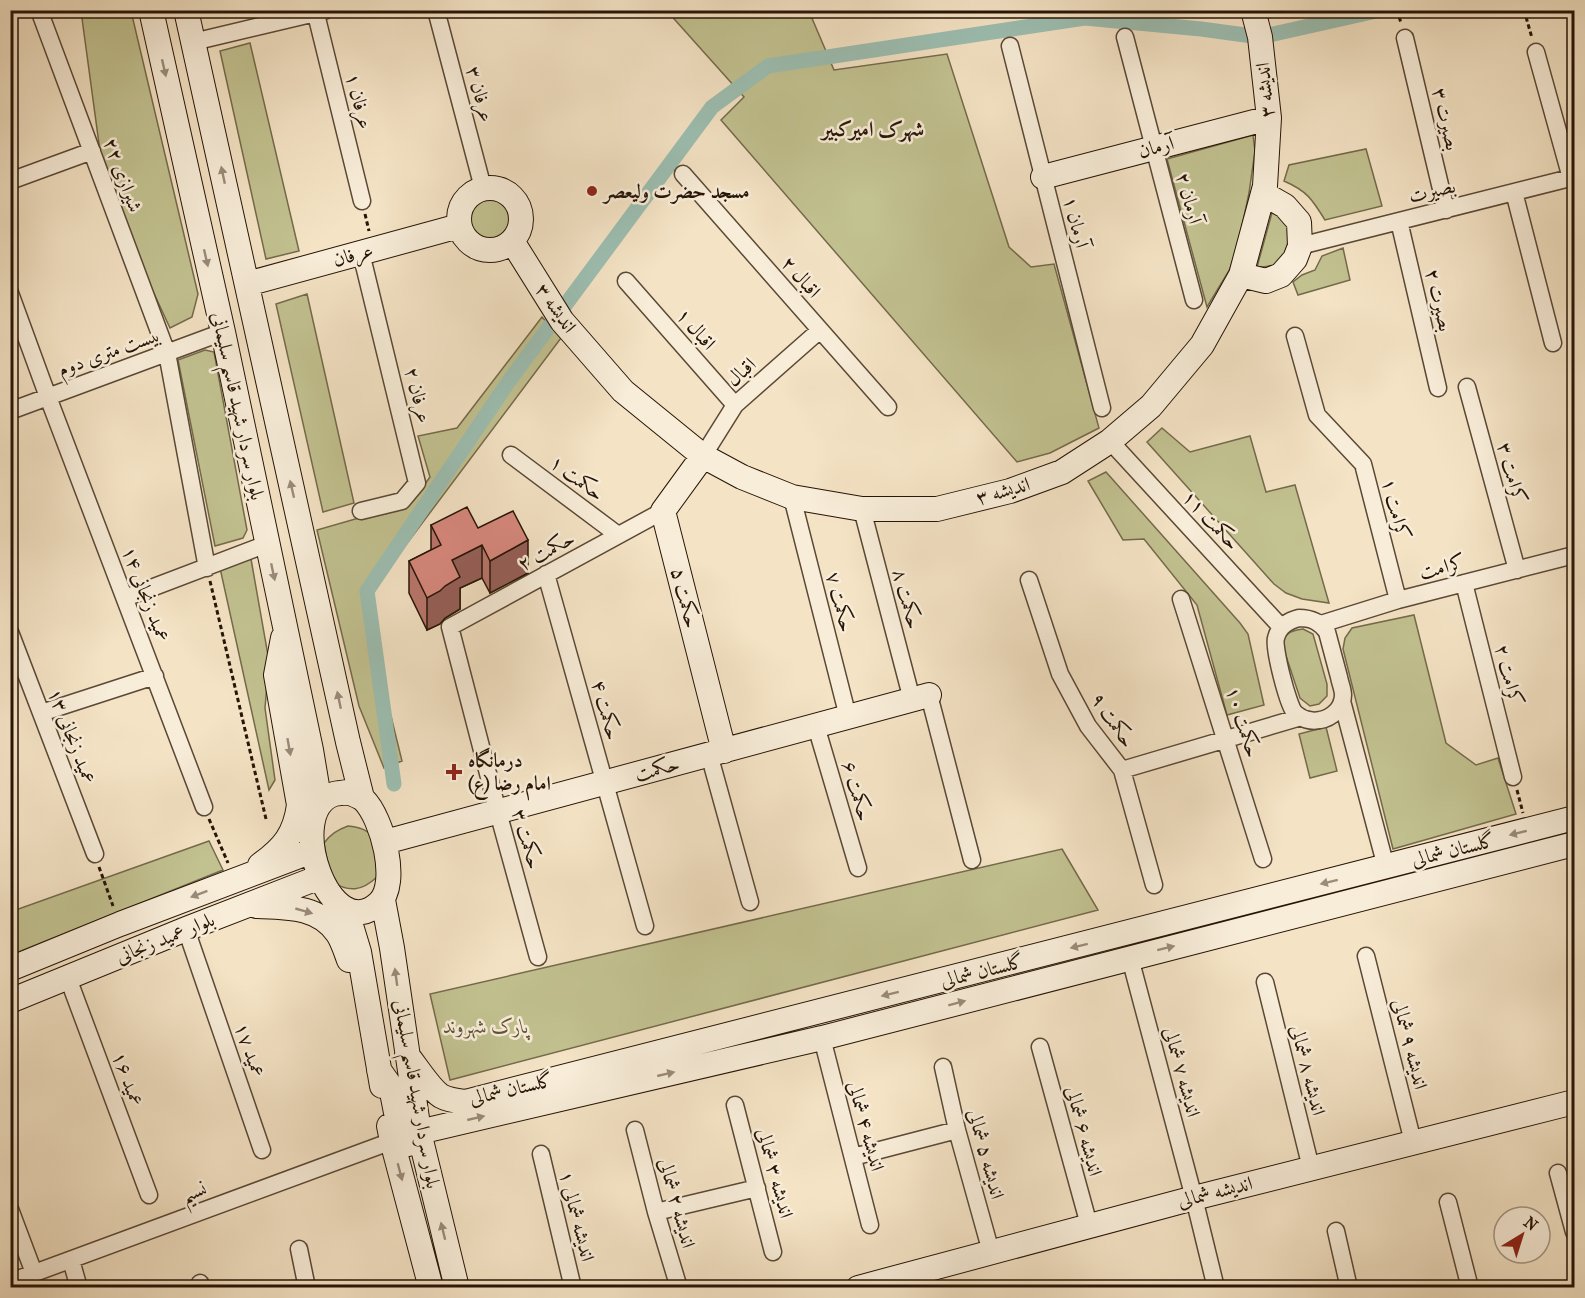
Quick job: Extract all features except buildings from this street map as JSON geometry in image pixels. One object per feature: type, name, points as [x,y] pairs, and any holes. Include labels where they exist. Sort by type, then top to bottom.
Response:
[{"type":"main road","name":"بلوار سردار شهید قاسم سلیمانی","points":[[151,10],[223,332],[311,750],[320,804]]},
{"type":"main road","name":"بلوار سردار شهید قاسم سلیمانی","points":[[186,10],[362,798]]},
{"type":"main road","name":"اندیشه ۳","points":[[512,241],[561,321],[623,392],[703,456],[742,477],[792,496],[862,509],[937,509],[1010,491],[1062,472],[1110,441],[1151,406],[1202,345],[1242,275],[1265,186],[1269,118],[1260,37],[1253,10]]},
{"type":"main road","name":"آرمان","points":[[1043,177],[1269,118]]},
{"type":"main road","points":[[491,187],[506,192],[518,204],[521,211],[520,228],[512,241],[497,249],[481,249],[473,245],[462,234],[459,226],[460,209],[463,202],[475,191],[483,188],[491,187]]},
{"type":"main road","points":[[1242,275],[1266,281],[1281,275],[1295,259],[1300,246],[1299,222],[1285,206],[1271,198],[1262,197]]},
{"type":"main road","name":"عرفان","points":[[247,284],[459,226]]},
{"type":"main road","points":[[663,511],[703,456]]},
{"type":"main road","name":"حکمت ۵","points":[[663,511],[717,753]]},
{"type":"main road","points":[[235,881],[272,856],[287,841],[297,821],[299,805],[276,675],[285,627]]},
{"type":"main road","name":"حکمت","points":[[385,842],[921,697]]},
{"type":"main road","points":[[311,750],[316,758],[324,762],[333,762],[341,758],[348,742]]},
{"type":"main road","points":[[347,792],[362,798],[376,818],[385,842],[388,872],[387,888],[383,900],[373,909],[359,912],[346,909],[339,904],[320,877],[312,851],[312,828],[314,816],[320,804],[332,794],[347,792]]},
{"type":"main road","name":"گلستان شمالی","points":[[407,1055],[441,1096],[465,1102],[1575,818]]},
{"type":"main road","name":"گلستان شمالی","points":[[380,1070],[391,1087],[400,1133],[403,1141],[408,1144],[415,1142],[419,1132],[822,1038],[1575,844]]},
{"type":"main road","name":"بلوار عمید زنجانی","points":[[10,969],[120,924],[312,851]]},
{"type":"main road","points":[[282,862],[294,867],[297,875],[295,883],[289,889]]},
{"type":"main road","name":"بلوار عمید زنجانی","points":[[10,1001],[320,877]]},
{"type":"main road","name":"بلوار سردار شهید قاسم سلیمانی","points":[[383,900],[419,1132],[457,1287]]},
{"type":"main road","points":[[246,906],[292,907],[310,911],[325,920],[338,934],[367,1005]]},
{"type":"main road","name":"بلوار سردار شهید قاسم سلیمانی","points":[[346,909],[359,952],[392,1141],[431,1287]]},
{"type":"main road","points":[[1124,935],[1130,958]]},
{"type":"main road","points":[[359,952],[370,939],[379,938],[392,948]]},
{"type":"main road","name":"اندیشه شمالی","points":[[858,1287],[1194,1198],[1575,1102]]},
{"type":"street","name":"شیرازی ۲۲","points":[[39,10],[166,353],[207,568]]},
{"type":"street","name":"عرفان ۳","points":[[436,10],[483,188]]},
{"type":"street","points":[[193,42],[318,11]]},
{"type":"street","name":"عرفان ۱","points":[[318,11],[362,201]]},
{"type":"street","name":"آرمان ۲","points":[[1125,37],[1194,300]]},
{"type":"street","name":"بصیرت ۳","points":[[1405,38],[1446,210]]},
{"type":"street","name":"آرمان ۱","points":[[1010,46],[1102,408]]},
{"type":"street","points":[[1536,52],[1573,177]]},
{"type":"street","points":[[10,181],[92,151]]},
{"type":"street","name":"اقبال ۲","points":[[683,174],[888,407]]},
{"type":"street","name":"بصیرت","points":[[1300,246],[1573,177]]},
{"type":"street","points":[[1514,192],[1553,343]]},
{"type":"street","name":"بصیرت ۲","points":[[1399,221],[1438,388]]},
{"type":"street","name":"عرفان ۲","points":[[361,511],[402,501],[417,483],[367,251]]},
{"type":"street","name":"اقبال ۱","points":[[626,281],[735,405]]},
{"type":"street","name":"عمید زنجانی ۱۴","points":[[10,293],[204,807]]},
{"type":"street","name":"اقبال","points":[[703,456],[735,405],[820,330]]},
{"type":"street","name":"بیست متری دوم","points":[[10,411],[223,332]]},
{"type":"street","name":"کرامت ۱","points":[[1295,336],[1317,415],[1363,464],[1398,600]]},
{"type":"street","name":"کرامت ۳","points":[[1467,387],[1517,570]]},
{"type":"street","name":"حکمت ۱۱","points":[[1110,441],[1281,627]]},
{"type":"street","name":"حکمت ۱","points":[[511,455],[618,535]]},
{"type":"street","name":"حکمت ۷","points":[[792,496],[848,717]]},
{"type":"street","name":"حکمت ۸","points":[[862,509],[972,860]]},
{"type":"street","name":"حکمت ۲","points":[[450,627],[663,511]]},
{"type":"street","points":[[125,598],[267,544]]},
{"type":"street","name":"کرامت","points":[[1321,624],[1398,600],[1575,555]]},
{"type":"street","name":"حکمت ۴","points":[[546,574],[645,926]]},
{"type":"street","name":"حکمت ۹","points":[[1029,580],[1060,674],[1088,726],[1122,770],[1154,885]]},
{"type":"street","name":"کرامت ۲","points":[[1464,583],[1513,777]]},
{"type":"street","name":"حکمت ۱۰","points":[[1181,599],[1263,859]]},
{"type":"street","points":[[1299,618],[1312,619],[1321,624],[1327,632],[1343,694],[1339,708],[1329,718],[1315,721],[1301,717],[1291,708],[1275,646],[1278,633],[1286,623],[1299,618]]},
{"type":"street","name":"حکمت ۳","points":[[450,627],[538,957]]},
{"type":"street","name":"عمید زنجانی ۱۳","points":[[10,632],[18,677],[41,713],[94,854]]},
{"type":"street","points":[[41,713],[154,676]]},
{"type":"street","points":[[1342,701],[1386,867]]},
{"type":"street","points":[[1122,770],[1301,717]]},
{"type":"street","name":"حکمت ۶","points":[[816,726],[858,868]]},
{"type":"street","name":"حکمت ۵","points":[[717,753],[750,902]]},
{"type":"street","name":"عمید ۱۷","points":[[186,929],[262,1150]]},
{"type":"street","name":"اندیشه ۹ شمالی","points":[[1366,956],[1413,1143]]},
{"type":"street","name":"اندیشه ۷ شمالی","points":[[1130,958],[1216,1287]]},
{"type":"street","name":"عمید ۱۶","points":[[68,978],[149,1195]]},
{"type":"street","name":"اندیشه ۸ شمالی","points":[[1265,982],[1311,1168]]},
{"type":"street","name":"اندیشه ۴ شمالی","points":[[822,1038],[870,1225]]},
{"type":"street","name":"اندیشه ۶ شمالی","points":[[1040,1047],[1089,1226]]},
{"type":"street","name":"اندیشه ۵ شمالی","points":[[943,1067],[957,1130],[991,1252]]},
{"type":"street","name":"اندیشه ۳ شمالی","points":[[735,1105],[773,1252]]},
{"type":"street","name":"اندیشه ۲ شمالی","points":[[635,1130],[656,1212],[679,1287]]},
{"type":"street","points":[[853,1157],[957,1130]]},
{"type":"street","name":"نسیم","points":[[10,1282],[392,1141]]},
{"type":"street","name":"اندیشه شمالی ۱","points":[[541,1154],[573,1287]]},
{"type":"street","points":[[1558,1173],[1575,1232]]},
{"type":"street","points":[[656,1212],[757,1188]]},
{"type":"street","points":[[1448,1202],[1470,1287]]},
{"type":"street","points":[[10,1209],[34,1273]]},
{"type":"street","points":[[1335,1231],[1349,1287]]},
{"type":"street","points":[[299,1249],[307,1287]]},
{"type":"street","points":[[71,1260],[79,1287]]},
{"type":"path","points":[[1524,10],[1536,52]]},
{"type":"path","points":[[362,201],[367,251]]},
{"type":"path","points":[[207,568],[266,819]]},
{"type":"path","points":[[1513,777],[1528,830]]},
{"type":"path","points":[[204,807],[235,881]]},
{"type":"path","points":[[94,854],[120,924]]},
{"type":"green space","points":[[81,11],[131,11],[198,294],[192,317],[170,328],[105,188]]},
{"type":"green space","points":[[667,11],[806,11],[811,16],[834,70],[947,54],[1009,247],[1031,267],[1054,264],[1099,428],[1050,453],[1017,462],[721,120],[744,97]]},
{"type":"green space","points":[[250,43],[299,251],[266,259],[220,51]]},
{"type":"green space","points":[[1253,135],[1255,151],[1237,250],[1230,269],[1207,307],[1167,159]]},
{"type":"green space","points":[[1366,149],[1382,206],[1325,220],[1308,196],[1284,181],[1289,165]]},
{"type":"green space","points":[[488,195],[497,196],[504,201],[509,208],[509,226],[504,233],[497,238],[488,239],[479,238],[472,233],[467,226],[466,217],[467,208],[472,201],[479,196]]},
{"type":"green space","points":[[1273,209],[1289,224],[1291,244],[1283,259],[1274,265],[1257,267]]},
{"type":"green space","points":[[1343,248],[1350,280],[1298,295],[1293,282],[1302,275],[1315,270],[1322,256]]},
{"type":"green space","points":[[307,294],[354,503],[323,512],[276,304]]},
{"type":"green space","points":[[542,317],[561,338],[363,602],[402,761],[384,768],[359,706],[317,530],[411,503],[430,477],[418,436],[457,428]]},
{"type":"green space","points":[[205,350],[214,352],[247,530],[243,538],[215,546],[178,360]]},
{"type":"green space","points":[[1162,428],[1190,452],[1250,436],[1266,492],[1295,485],[1329,603],[1302,599],[1286,593],[1274,584],[1147,442]]},
{"type":"green space","points":[[1106,472],[1248,634],[1264,705],[1227,715],[1197,605],[1144,539],[1123,540],[1088,481]]},
{"type":"green space","points":[[251,559],[269,661],[265,708],[275,780],[269,790],[220,568]]},
{"type":"green space","points":[[1414,615],[1446,743],[1476,765],[1498,758],[1516,814],[1393,849],[1343,649],[1345,638],[1352,628]]},
{"type":"green space","points":[[1303,629],[1313,634],[1327,684],[1327,696],[1319,704],[1310,706],[1300,698],[1282,644],[1289,633]]},
{"type":"green space","points":[[1326,727],[1337,771],[1310,778],[1299,734]]},
{"type":"green space","points":[[348,826],[363,829],[376,838],[377,877],[361,888],[355,889],[331,881],[324,843],[334,833]]},
{"type":"green space","points":[[209,841],[223,870],[11,955],[10,912]]},
{"type":"green space","name":"پارک شهروند","points":[[1062,849],[1098,910],[450,1080],[430,994]]},
{"type":"waterway","points":[[394,784],[367,591],[509,381],[712,107],[768,66],[1085,18],[1260,37],[1381,10]]},
{"type":"place","name":"مسجد حضرت ولیعصر","points":[[592,191]]},
{"type":"place","name":"درمانگاه امام رضا (ع)","points":[[454,772]]},
{"type":"district","name":"شهرک امیرکبیر","points":[[873,129]]}]
